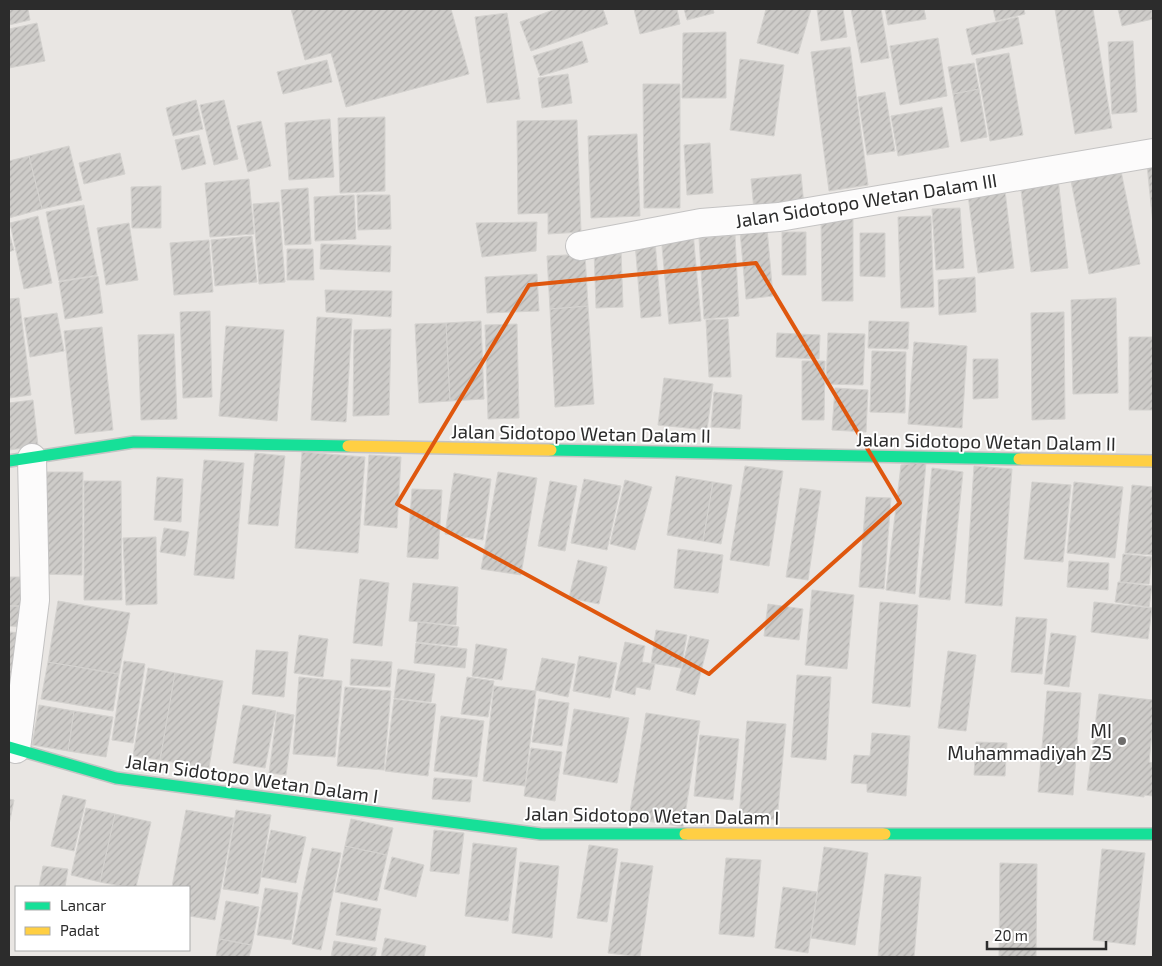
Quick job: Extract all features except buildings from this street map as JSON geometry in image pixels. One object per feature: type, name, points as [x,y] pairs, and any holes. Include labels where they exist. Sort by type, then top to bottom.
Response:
[{"type":"street","name":"Jalan Sidotopo Wetan Dalam III","points":[[580,246],[701,223],[779,218],[1153,153]]},
{"type":"street","name":"Jalan Sidotopo Wetan Dalam II","points":[[20,460],[134,442],[1153,461]]},
{"type":"street","points":[[12,748],[34,600],[20,460]]},
{"type":"street","name":"Jalan Sidotopo Wetan Dalam I","points":[[12,748],[116,778],[541,834],[1153,834]]},
{"type":"highlighted area","points":[[756,263],[900,503],[709,674],[397,504],[529,285]]},
{"type":"traffic: fast","points":[[9,461],[134,442],[348,446]]},
{"type":"traffic: fast","points":[[551,450],[1019,459]]},
{"type":"traffic: fast","points":[[9,747],[116,778],[541,834],[685,834]]},
{"type":"traffic: fast","points":[[885,834],[1153,834]]},
{"type":"traffic: slow","points":[[348,446],[551,450]]},
{"type":"traffic: slow","points":[[1019,459],[1153,461]]},
{"type":"traffic: slow","points":[[685,834],[885,834]]},
{"type":"place","name":"MI Muhammadiyah 25","points":[[1122,741]]}]
